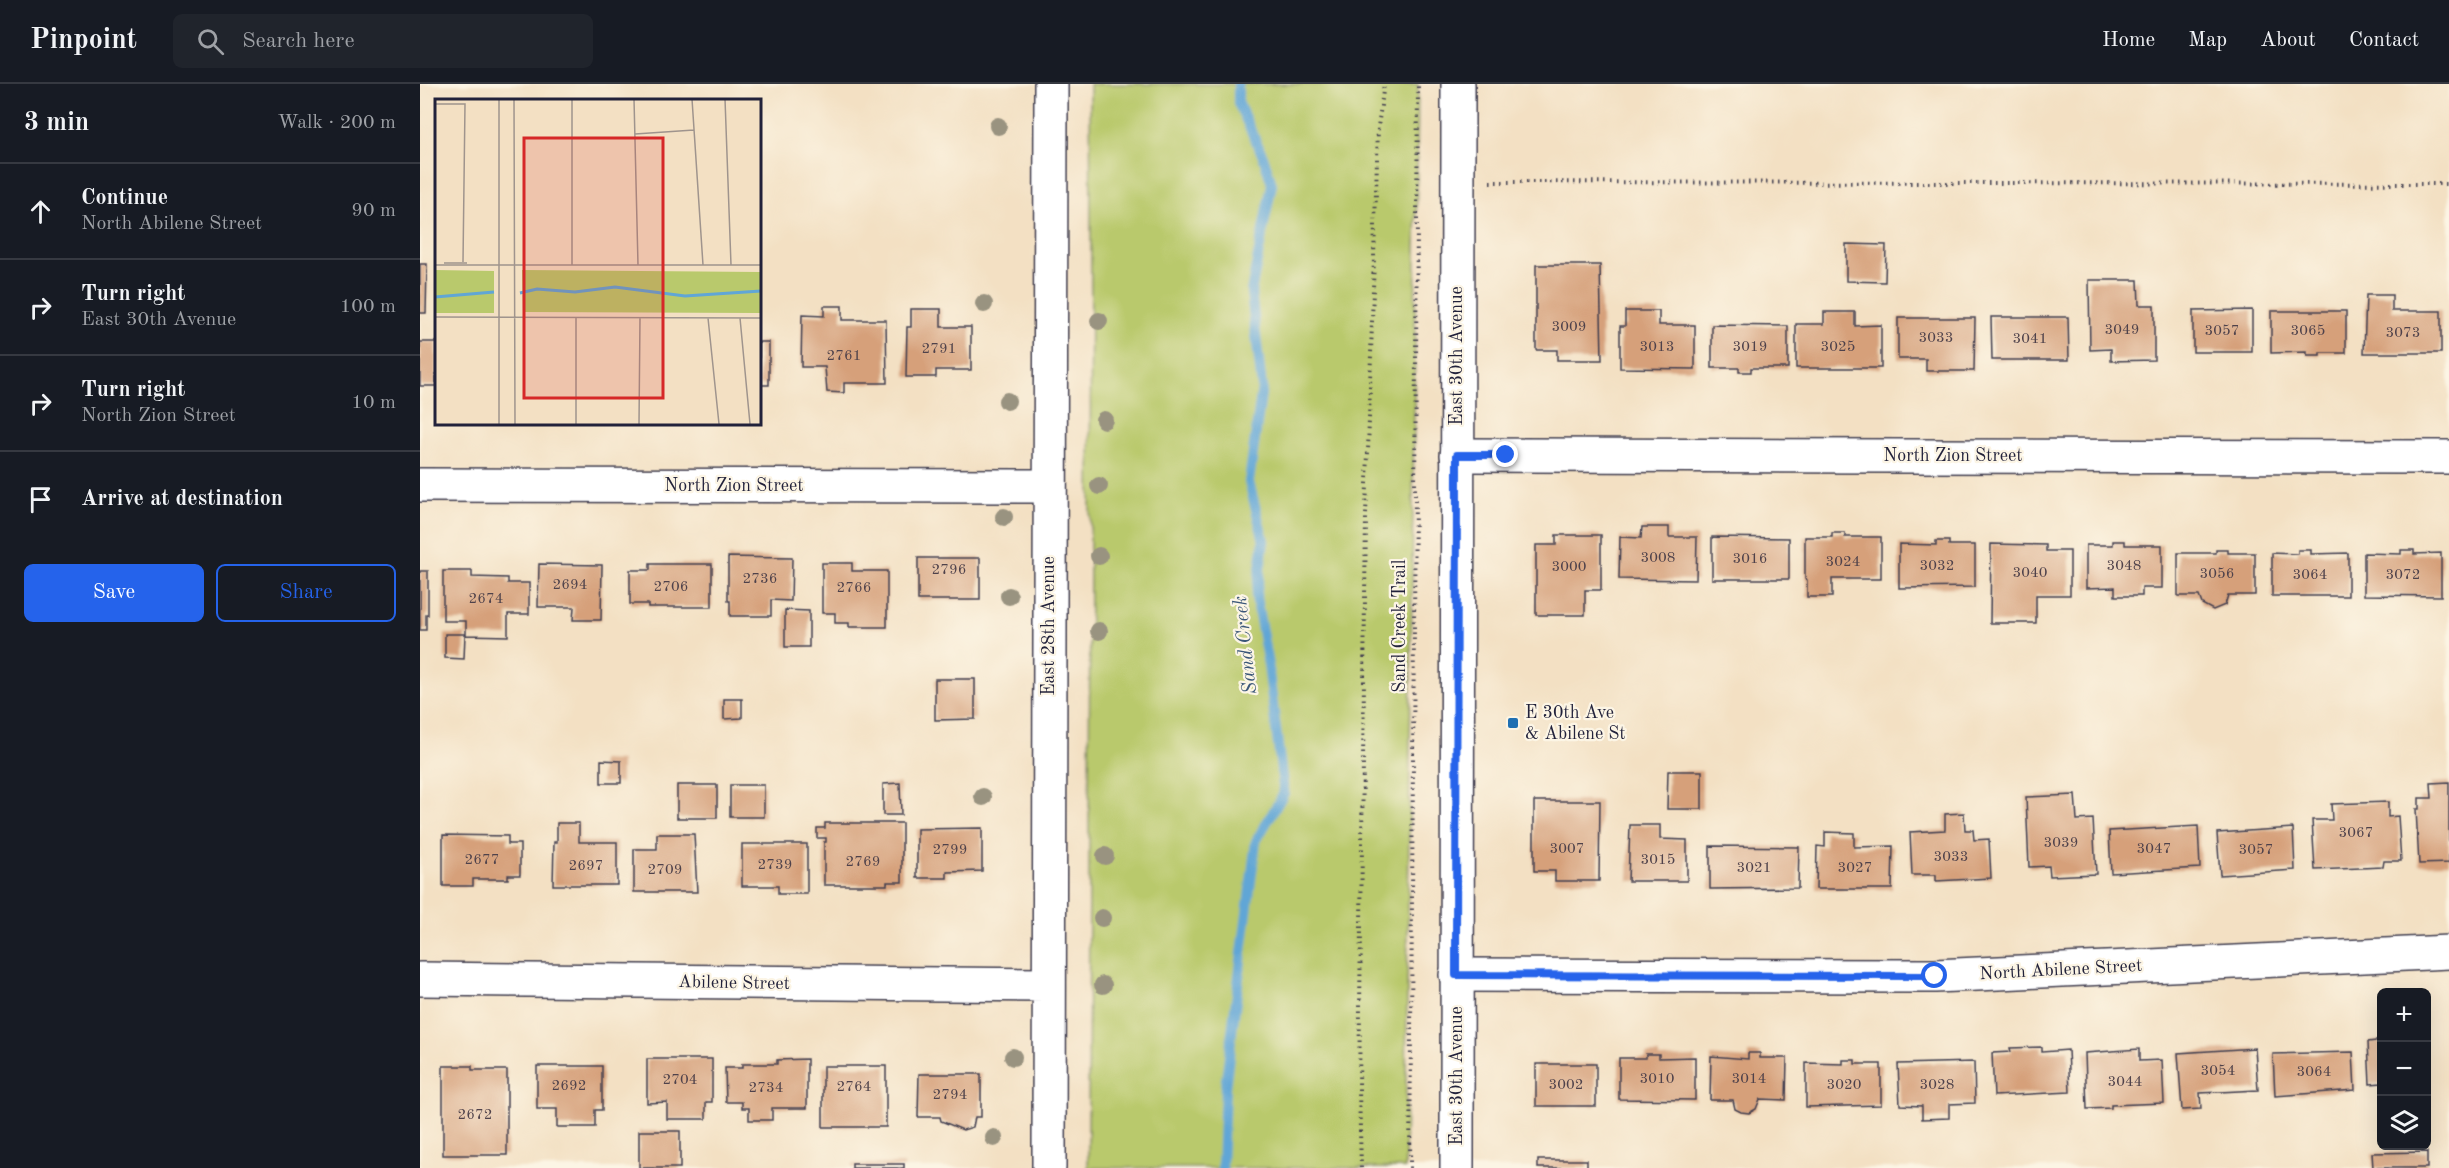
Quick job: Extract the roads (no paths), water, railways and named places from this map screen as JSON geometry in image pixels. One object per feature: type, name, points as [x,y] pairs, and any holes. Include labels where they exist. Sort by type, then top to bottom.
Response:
[{"type":"street","name":"East 28th Avenue","points":[[1049,1168],[1051,84]]},
{"type":"street","name":"East 30th Avenue","points":[[1457,1168],[1458,84]]},
{"type":"street","name":"North Zion Street","points":[[1457,455],[2449,457]]},
{"type":"street","name":"North Zion Street","points":[[420,485],[1049,486]]},
{"type":"street","name":"North Abilene Street","points":[[1456,975],[1935,976],[2449,952]]},
{"type":"street","name":"Abilene Street","points":[[420,979],[1048,985]]},
{"type":"waterway","name":"Sand Creek","points":[[1222,1168],[1225,1088],[1256,841],[1284,793],[1268,665],[1256,597],[1264,541],[1249,482],[1262,387],[1251,292],[1272,184],[1263,156],[1238,103],[1238,84]]},
{"type":"place","name":"E 30th Ave & Abilene St","points":[[1513,723]]}]
